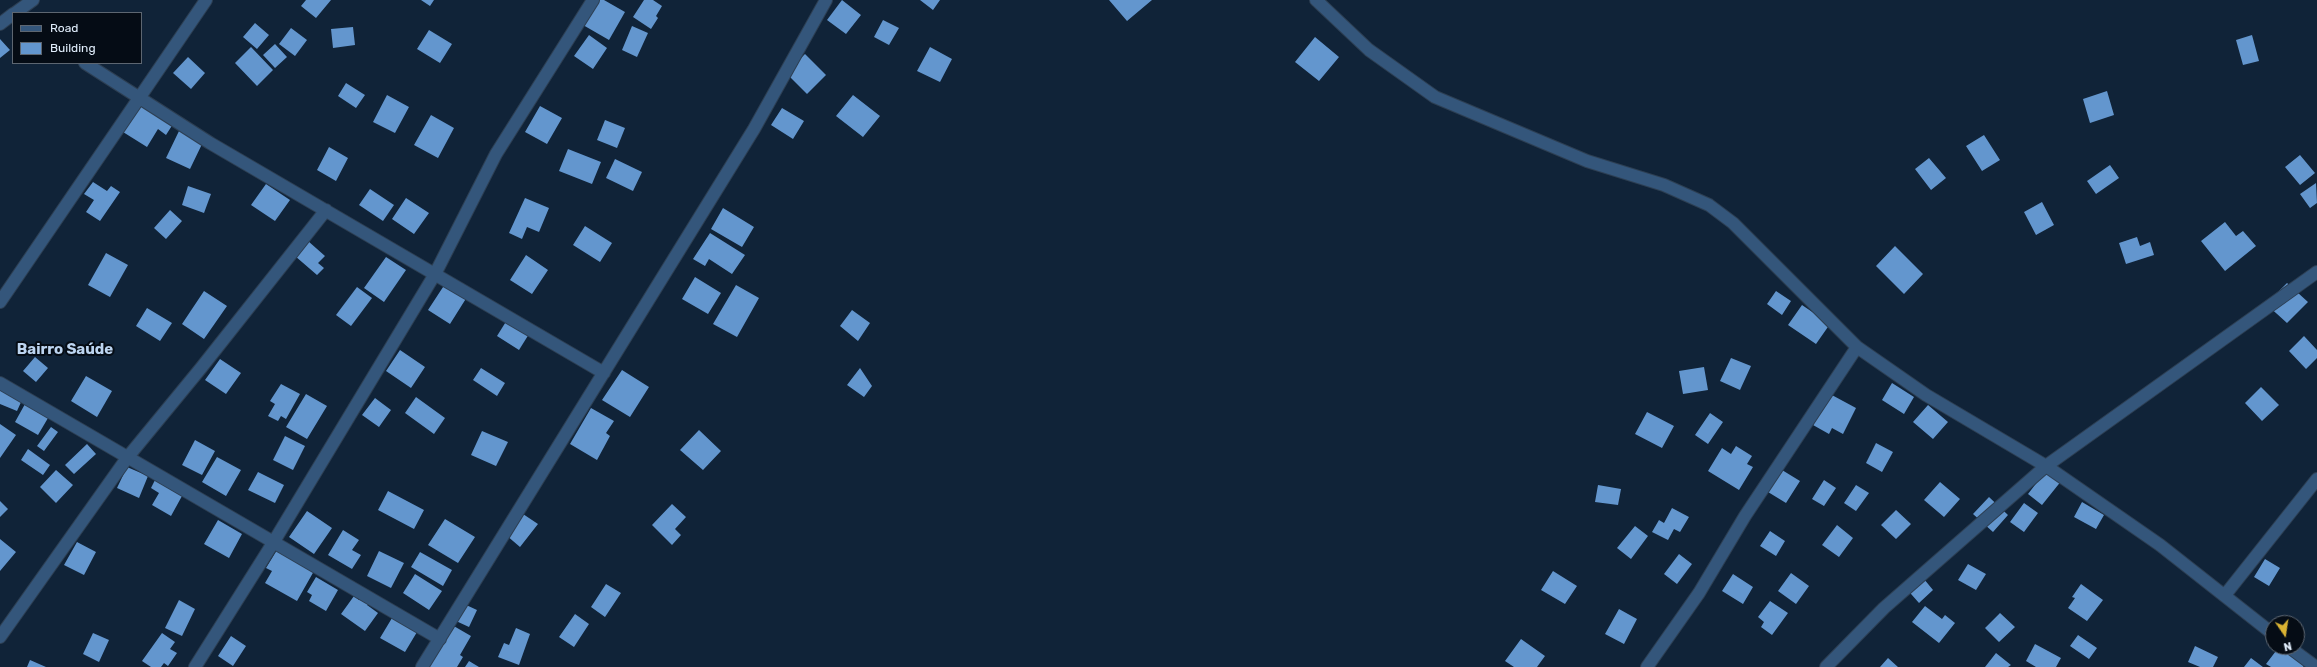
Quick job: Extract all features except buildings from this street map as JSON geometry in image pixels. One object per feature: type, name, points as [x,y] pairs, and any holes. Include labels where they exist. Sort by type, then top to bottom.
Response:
[{"type":"street","points":[[17,12],[33,0]]},
{"type":"street","points":[[0,302],[138,97],[206,0]]},
{"type":"street","points":[[195,667],[273,543],[435,274],[496,154],[593,0]]},
{"type":"street","points":[[422,667],[754,129],[826,0]]},
{"type":"street","points":[[1316,0],[1368,50],[1435,97],[1587,161],[1664,185],[1709,204],[1732,224],[1857,347],[1926,395],[2046,466],[2160,544],[2265,628]]},
{"type":"street","points":[[0,24],[12,16]]},
{"type":"street","points":[[87,64],[210,143],[604,373]]},
{"type":"street","points":[[0,637],[128,458],[202,368],[326,210]]},
{"type":"street","points":[[1826,667],[1884,608],[2046,466],[2317,272]]},
{"type":"street","points":[[1647,667],[1699,593],[1745,516],[1857,347]]},
{"type":"street","points":[[0,383],[273,543],[440,638]]},
{"type":"street","points":[[2225,595],[2317,479]]},
{"type":"street","points":[[2300,655],[2316,667]]},
{"type":"district","name":"Bairro Saúde","points":[[65,350]]}]
